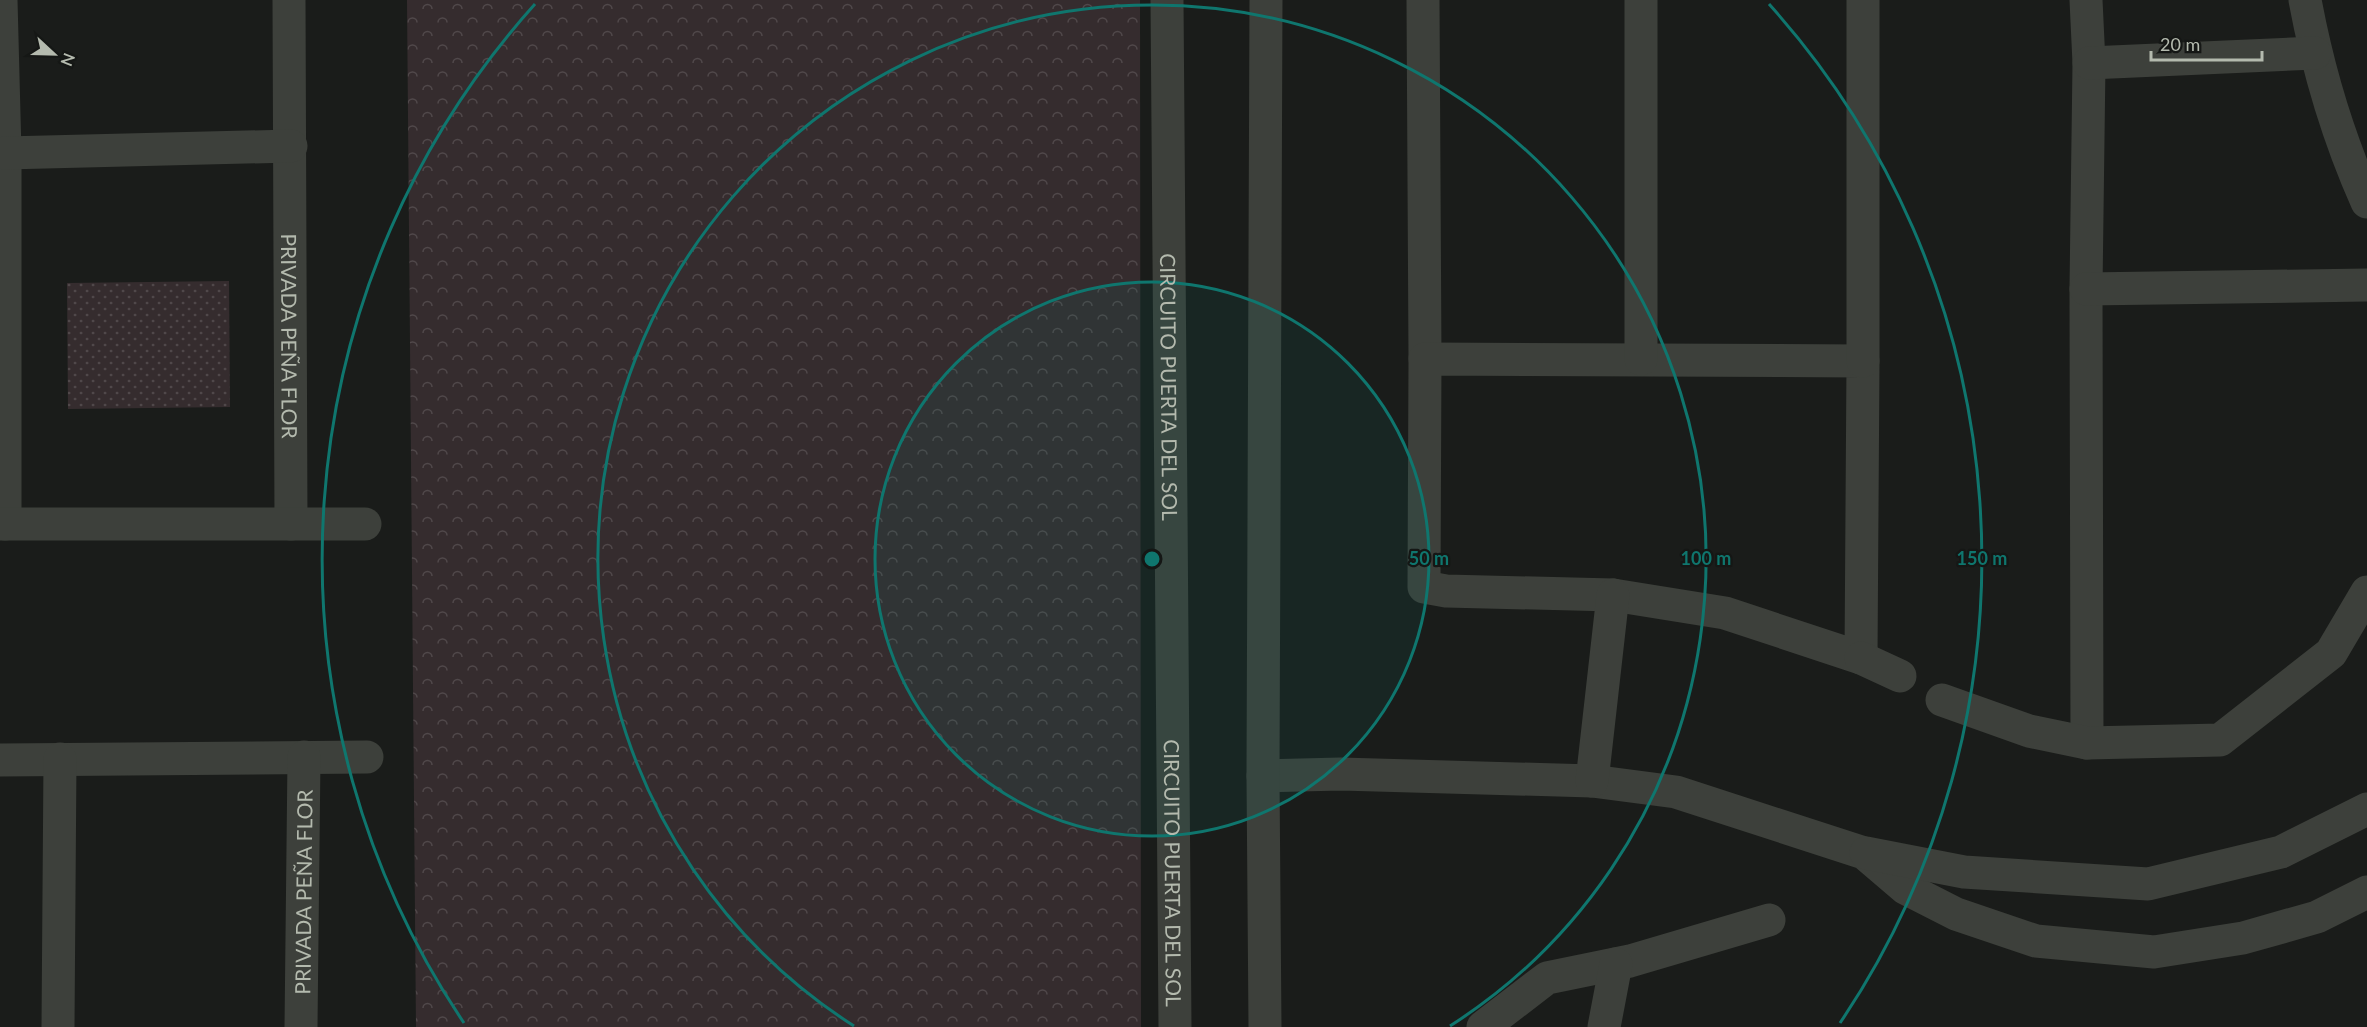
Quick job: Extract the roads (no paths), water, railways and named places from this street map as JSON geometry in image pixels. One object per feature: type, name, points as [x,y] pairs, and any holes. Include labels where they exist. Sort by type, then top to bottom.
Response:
[{"type":"street","points":[[1,0],[5,153],[3,524],[365,524]]},
{"type":"street","name":"PRIVADA PEÑA FLOR","points":[[289,0],[291,524]]},
{"type":"street","name":"CIRCUITO PUERTA DEL SOL","points":[[1167,0],[1175,1027]]},
{"type":"street","points":[[1265,1027],[1263,776],[1266,0]]},
{"type":"street","points":[[1424,0],[1424,587],[1446,591],[1613,595],[1725,613],[1861,658],[1900,676]]},
{"type":"street","points":[[1641,0],[1641,359]]},
{"type":"street","points":[[1861,658],[1863,0]]},
{"type":"street","points":[[2086,0],[2089,63],[2086,289],[2087,743]]},
{"type":"street","points":[[2305,0],[2315,53],[2348,159],[2367,202]]},
{"type":"street","points":[[2089,63],[2315,53]]},
{"type":"street","points":[[5,153],[291,146]]},
{"type":"street","points":[[2086,289],[2367,285]]},
{"type":"street","points":[[1425,360],[1863,361]]},
{"type":"street","points":[[1942,700],[2029,731],[2087,743],[2220,740],[2331,653],[2367,592]]},
{"type":"street","points":[[1592,781],[1613,595]]},
{"type":"street","name":"PRIVADA PEÑA FLOR","points":[[302,1027],[304,757]]},
{"type":"street","points":[[0,760],[367,757]]},
{"type":"street","points":[[58,1027],[60,759]]},
{"type":"street","points":[[1263,776],[1341,774],[1592,781],[1676,792],[1864,853],[1964,872],[2148,884],[2281,852],[2367,810]]},
{"type":"street","points":[[1864,853],[1905,888],[1956,914],[2036,941],[2154,952],[2243,938],[2306,920],[2367,892]]},
{"type":"street","points":[[1483,1027],[1547,978],[1616,964],[1769,921]]},
{"type":"street","points":[[1604,1027],[1616,964]]}]
